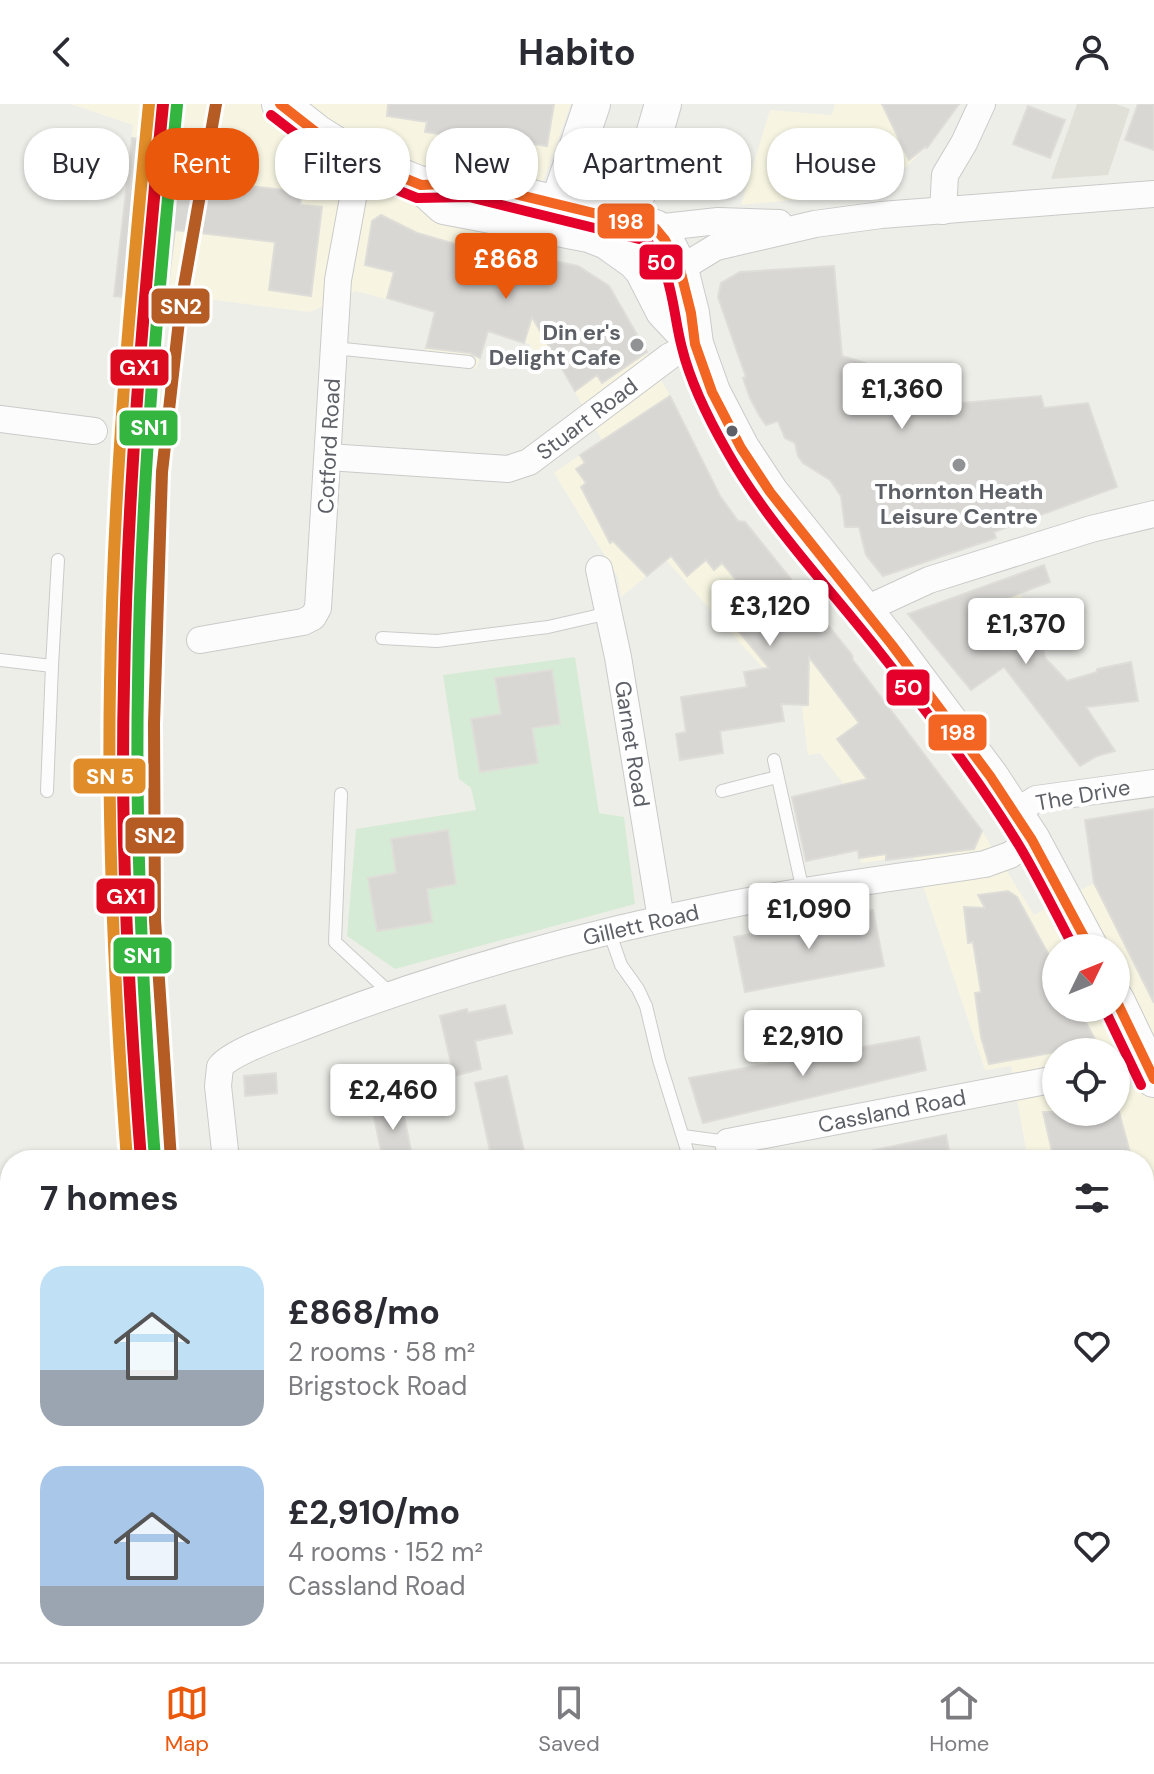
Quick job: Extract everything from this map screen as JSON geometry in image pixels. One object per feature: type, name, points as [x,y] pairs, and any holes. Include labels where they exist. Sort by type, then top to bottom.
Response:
[{"type":"main road","points":[[280,104],[312,128]]},
{"type":"main road","points":[[555,216],[592,104]]},
{"type":"main road","points":[[658,105],[623,251],[643,270],[664,311],[695,344]]},
{"type":"main road","points":[[410,180],[421,185],[444,206],[611,219],[630,230],[665,240],[680,269],[695,344],[712,392],[741,448],[770,492],[962,737],[1023,827],[1082,934]]},
{"type":"main road","points":[[1130,1051],[1154,1079]]},
{"type":"street","points":[[943,211],[945,175],[982,104]]},
{"type":"street","points":[[680,269],[716,247],[815,224],[1154,194]]},
{"type":"street","name":"Cotford Road","points":[[200,640],[303,622],[313,617],[318,608],[338,280],[353,200]]},
{"type":"street","points":[[630,230],[718,221],[815,224]]},
{"type":"street","name":"Stuart Road","points":[[328,457],[508,469],[529,462],[670,356],[695,344]]},
{"type":"street","points":[[0,419],[94,431]]},
{"type":"street","points":[[864,610],[929,580],[1091,529],[1154,514]]},
{"type":"street","name":"Garnet Road","points":[[599,569],[661,919]]},
{"type":"street","name":"The Drive","points":[[1023,827],[1036,799],[1154,783]]},
{"type":"street","name":"Gillett Road","points":[[225,1150],[218,1086],[220,1067],[231,1058],[279,1036],[390,993],[609,931],[803,891],[985,864],[1010,855],[1023,827]]},
{"type":"street","name":"Cassland Road","points":[[735,1150],[1042,1082]]},
{"type":"lane","points":[[334,348],[469,362]]},
{"type":"lane","points":[[47,791],[58,560]]},
{"type":"lane","points":[[382,638],[437,641],[548,627],[609,613]]},
{"type":"lane","points":[[0,660],[52,666]]},
{"type":"lane","points":[[774,760],[803,891]]},
{"type":"lane","points":[[722,791],[777,777]]},
{"type":"lane","points":[[341,794],[335,942],[390,993]]},
{"type":"lane","points":[[609,931],[621,965],[646,1006],[687,1150]]},
{"type":"lane","points":[[683,1136],[727,1150]]},
{"type":"shaded area","points":[[71,104],[571,104],[562,128],[554,128],[554,151],[538,195],[538,128],[426,128],[426,200],[536,200],[517,253],[578,266],[609,286],[670,396],[710,478],[736,520],[745,522],[852,655],[865,677],[982,831],[1034,915],[1094,883],[1154,874],[1154,1150],[1026,1150],[1011,1066],[985,1070],[913,856],[861,863],[842,782],[820,753],[808,755],[802,707],[809,706],[809,689],[780,686],[767,668],[761,666],[666,560],[621,597],[618,577],[554,473],[602,440],[552,351],[535,359],[530,344],[489,331],[476,369],[422,363],[435,312],[356,291],[310,312],[215,300],[166,302],[113,295],[124,200],[129,200],[133,125]]},
{"type":"shaded area","points":[[835,104],[959,104],[937,136],[904,168],[904,128],[767,128],[767,200],[792,200],[741,205],[743,200],[751,200],[751,172],[770,110],[832,115]]},
{"type":"shaded area","points":[[1077,104],[1116,104],[1130,109],[1108,175],[1051,179]]},
{"type":"shaded area","points":[[1013,576],[1042,642],[1044,654],[1012,661],[971,690],[912,619],[914,611]]},
{"type":"green space","points":[[575,657],[599,813],[624,817],[635,904],[395,969],[347,936],[356,829],[476,810],[471,788],[459,779],[443,675]],"holes":[[[551,670],[560,723],[532,728],[537,763],[480,772],[471,719],[501,714],[495,679]],[[448,831],[456,884],[427,889],[432,922],[377,930],[368,878],[396,873],[391,839]]]},
{"type":"building","points":[[388,104],[554,104],[547,146],[538,145],[538,128],[426,128],[426,132],[425,132],[427,122],[387,116]]},
{"type":"building","points":[[882,104],[959,104],[927,148],[909,160],[904,150],[904,128],[894,128]]},
{"type":"building","points":[[1138,104],[1154,104],[1154,150],[1125,140]]},
{"type":"building","points":[[1028,106],[1065,120],[1050,158],[1013,144]]},
{"type":"building","points":[[132,138],[145,139],[145,200],[259,200],[259,187],[275,189],[275,200],[301,200],[300,205],[322,207],[311,296],[269,290],[275,242],[175,230],[166,302],[114,296],[125,200],[129,200]]},
{"type":"building","points":[[381,215],[417,233],[462,246],[578,266],[609,286],[647,352],[602,383],[597,375],[575,391],[532,317],[524,343],[488,331],[480,358],[470,353],[426,348],[435,312],[387,298],[394,272],[365,265],[372,221]]},
{"type":"building","name":"Thornton Heath Leisure Centre","points":[[834,266],[842,356],[866,363],[873,375],[883,410],[1041,396],[1044,408],[1088,403],[1117,487],[994,532],[996,538],[883,576],[866,555],[859,527],[845,527],[841,496],[830,480],[803,463],[795,443],[785,438],[778,421],[766,425],[759,415],[743,378],[746,377],[718,297],[721,283],[740,272]]},
{"type":"building","points":[[670,396],[720,496],[738,521],[745,522],[852,655],[982,831],[974,849],[886,860],[886,854],[859,858],[858,850],[806,861],[792,797],[867,779],[837,739],[859,723],[809,657],[808,705],[781,704],[784,721],[720,731],[723,753],[680,760],[676,734],[686,732],[681,697],[747,687],[744,672],[769,668],[731,622],[755,602],[722,563],[714,570],[706,560],[687,576],[671,556],[647,576],[613,541],[610,543],[581,487],[586,483],[576,469],[585,463],[580,455]]},
{"type":"building","points":[[1044,565],[1050,582],[973,611],[1003,651],[1042,642],[1045,658],[1067,681],[1097,672],[1097,669],[1131,662],[1138,701],[1086,707],[1115,751],[1097,756],[1080,766],[1004,667],[971,690],[908,614]]},
{"type":"building","points":[[552,670],[560,724],[532,728],[538,763],[480,772],[471,719],[501,714],[495,678]]},
{"type":"building","points":[[1154,809],[1154,1003],[1130,955],[1130,934],[1120,934],[1094,883],[1085,820]]},
{"type":"building","points":[[448,830],[456,884],[427,889],[432,922],[377,931],[368,878],[396,873],[391,839]]},
{"type":"building","points":[[1008,891],[1017,897],[1042,943],[1042,1022],[1086,1022],[1094,1038],[1042,1038],[1042,1055],[989,1064],[981,1037],[975,993],[981,992],[973,942],[968,943],[964,907],[985,908],[978,895]]},
{"type":"building","points":[[873,910],[884,966],[745,992],[734,937]]},
{"type":"building","points":[[505,1005],[512,1033],[475,1041],[481,1069],[454,1076],[440,1016]]},
{"type":"building","points":[[919,1037],[926,1070],[703,1123],[689,1078]]},
{"type":"building","points":[[276,1073],[277,1093],[245,1096],[244,1076]]},
{"type":"building","points":[[507,1076],[524,1150],[490,1150],[475,1083]]},
{"type":"building","points":[[401,1102],[411,1150],[381,1150],[372,1108]]},
{"type":"building","points":[[1046,1126],[1123,1126],[1129,1150],[1052,1150]]},
{"type":"building","points":[[946,1135],[949,1150],[875,1150]]},
{"type":"transit line","points":[[126,1150],[113,922],[110,683],[124,393],[149,104]]},
{"type":"transit line","name":"GX1","points":[[140,1150],[126,922],[124,683],[138,393],[163,104]]},
{"type":"transit line","name":"SN2","points":[[170,1150],[155,920],[154,724],[162,472],[181,303],[216,104]]},
{"type":"transit line","name":"198","points":[[280,104],[317,133],[360,160],[421,185],[470,183],[655,228],[680,269],[695,344],[712,392],[741,448],[770,492],[892,645],[990,776],[1032,840],[1082,934]]},
{"type":"transit line","name":"SN1","points":[[154,1150],[139,864],[139,613],[151,395],[177,105]]},
{"type":"transit line","name":"50","points":[[271,115],[353,172],[417,198],[469,197],[647,241],[667,279],[682,348],[696,389],[743,478],[970,771],[1020,847],[1067,934]]},
{"type":"transit line","name":"50","points":[[1111,1022],[1141,1085]]},
{"type":"transit line","name":"198","points":[[1127,1022],[1154,1079]]},
{"type":"place","name":"Din er's Delight Cafe","points":[[637,345]]},
{"type":"place","name":"Thornton Heath Leisure Centre","points":[[959,465]]}]
